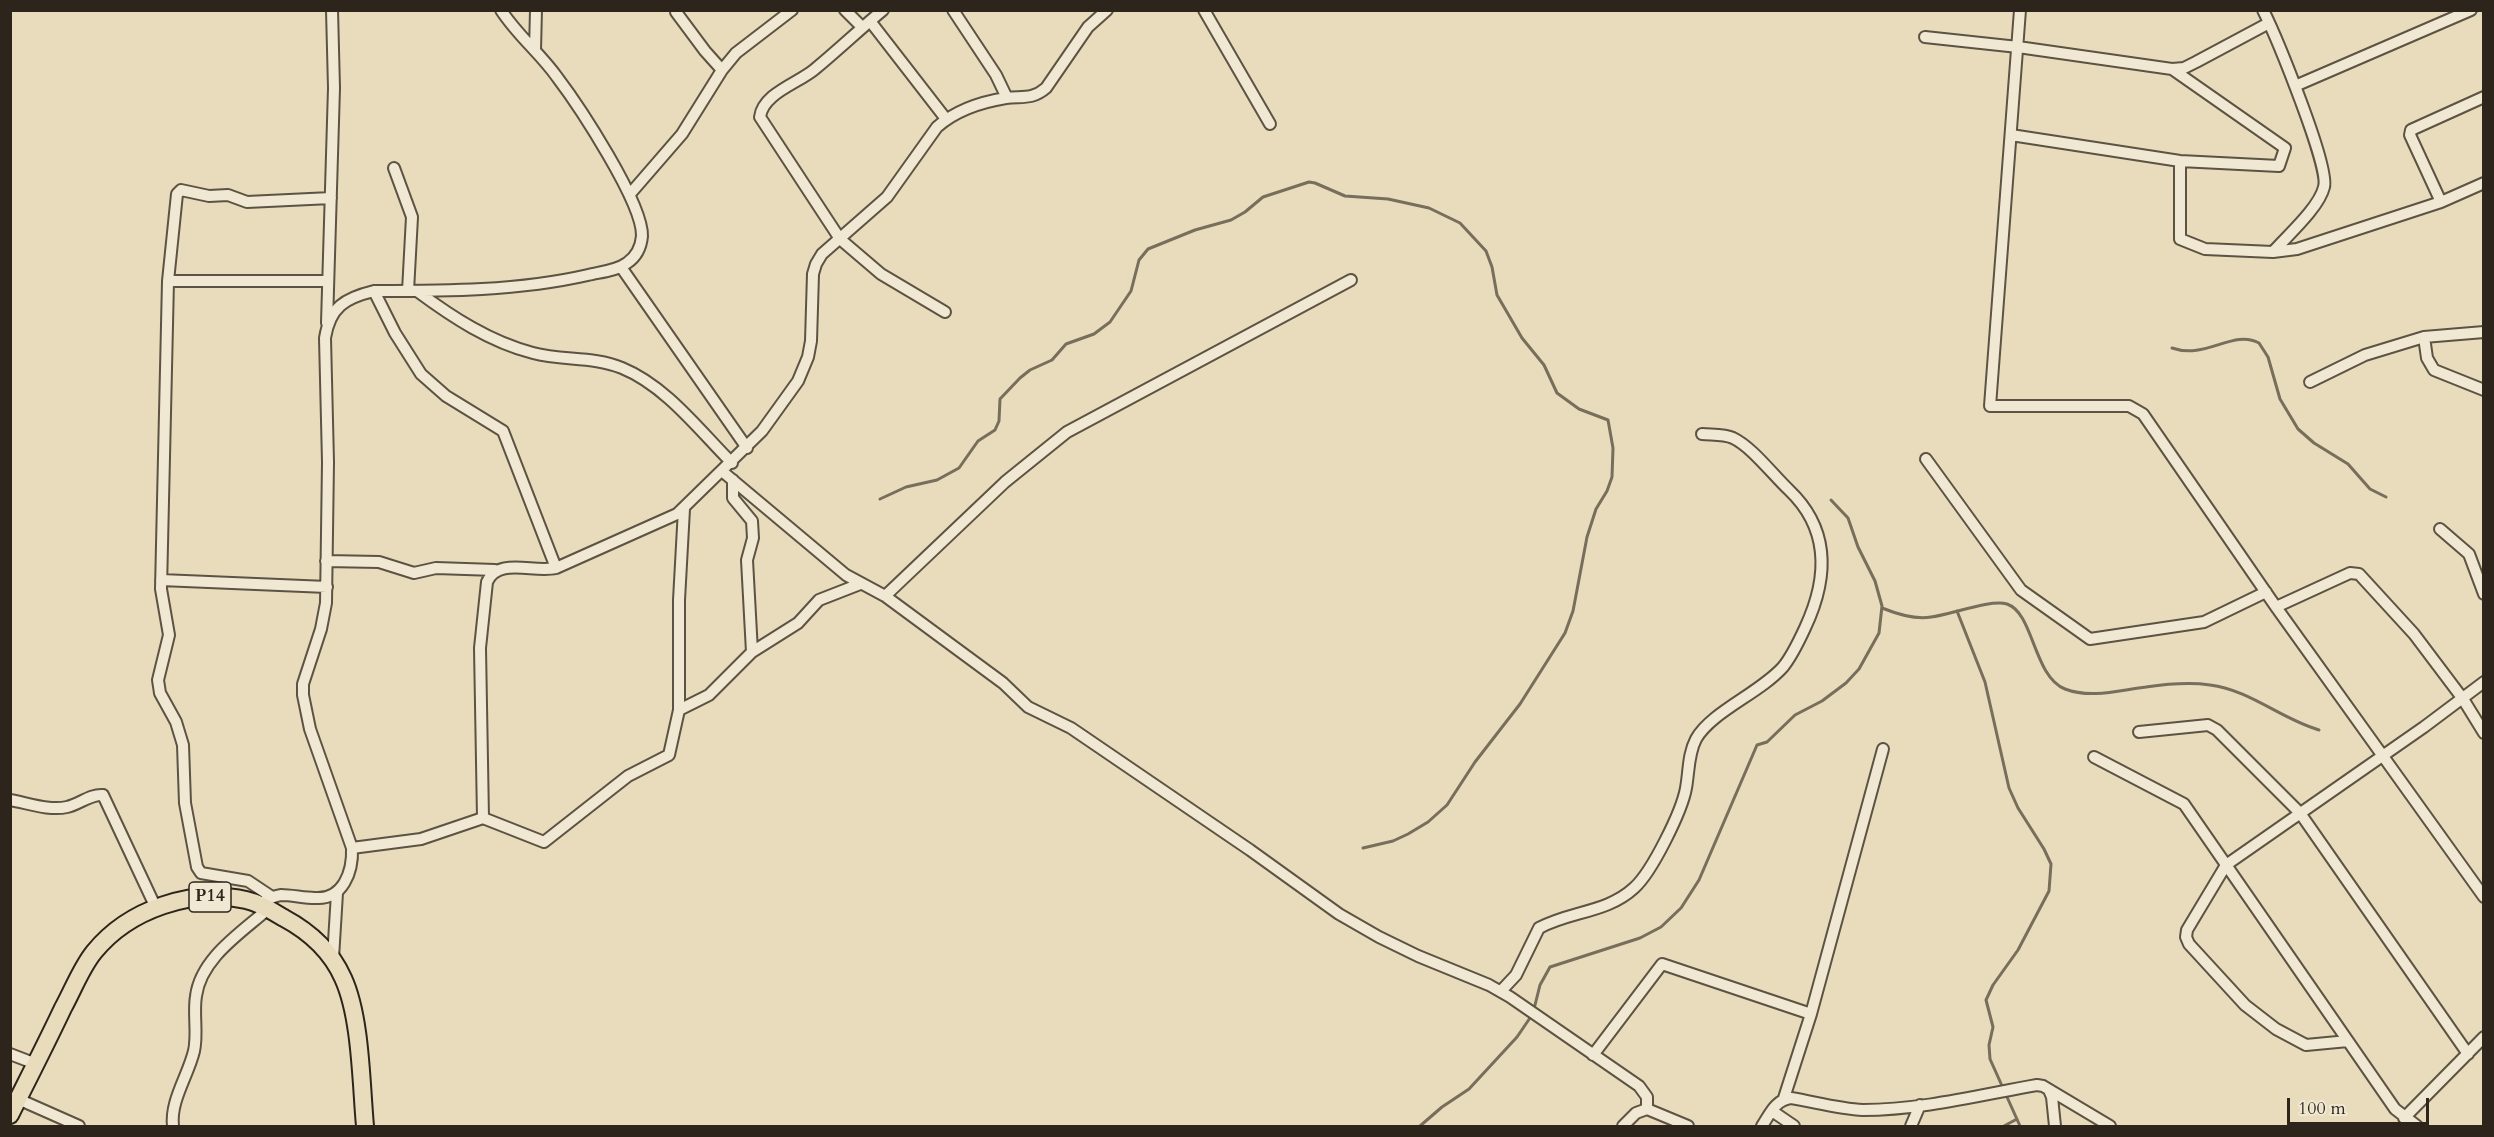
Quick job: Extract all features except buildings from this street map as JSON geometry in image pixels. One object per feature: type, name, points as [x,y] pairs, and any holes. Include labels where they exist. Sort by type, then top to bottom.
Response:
[{"type":"main road","name":"P14","points":[[14,1107],[80,975],[94,953],[125,925],[156,908],[186,899],[234,898],[266,903],[306,932],[333,958],[344,980],[351,1002],[365,1126]]},
{"type":"street","points":[[332,10],[334,88],[327,327],[327,587],[321,629],[305,677],[303,695],[310,729],[352,848],[350,872],[337,893],[333,958]]},
{"type":"street","points":[[327,327],[343,302],[353,296],[374,291],[528,286],[621,267],[638,252],[642,238],[641,222],[630,194],[557,76],[510,24],[501,10]]},
{"type":"street","points":[[535,50],[536,10]]},
{"type":"street","points":[[845,10],[866,24],[946,119]]},
{"type":"street","points":[[883,10],[814,70],[775,95],[760,113],[762,122],[840,239],[899,286],[945,312]]},
{"type":"street","points":[[953,10],[996,75],[1007,98]]},
{"type":"street","points":[[326,561],[368,561],[414,573],[436,568],[547,570],[556,568],[684,508],[762,431],[804,370],[811,341],[813,274],[822,254],[887,197],[937,127],[946,119],[962,110],[1007,98],[1038,96],[1088,27],[1107,10]]},
{"type":"street","points":[[1204,10],[1270,124]]},
{"type":"street","points":[[2020,10],[1990,406],[2129,406],[2137,409],[2484,897]]},
{"type":"street","points":[[2263,10],[2295,86],[2326,176],[2325,186],[2316,203],[2273,252]]},
{"type":"street","points":[[2295,86],[2468,11]]},
{"type":"street","points":[[676,12],[722,70]]},
{"type":"street","points":[[630,194],[682,134],[722,70],[736,53],[768,31],[787,12]]},
{"type":"street","points":[[1925,38],[2172,69],[2190,65],[2269,23]]},
{"type":"street","points":[[2011,135],[2180,161],[2279,166],[2285,148],[2172,69]]},
{"type":"street","points":[[2441,202],[2410,135],[2411,130],[2484,97]]},
{"type":"street","points":[[2180,161],[2180,239],[2205,249],[2273,252],[2320,242],[2441,202],[2484,183]]},
{"type":"street","points":[[394,168],[412,217],[412,291]]},
{"type":"street","points":[[266,903],[248,881],[201,873],[197,867],[185,803],[183,745],[176,722],[160,693],[158,680],[170,635],[162,602],[161,580],[168,281],[177,194],[181,190],[209,196],[228,195],[247,202],[331,198]]},
{"type":"street","points":[[621,267],[747,448]]},
{"type":"street","points":[[168,281],[328,280]]},
{"type":"street","points":[[885,596],[1005,482],[1067,432],[1351,280]]},
{"type":"street","points":[[374,291],[395,333],[421,374],[446,396],[500,427],[507,436],[556,568]]},
{"type":"street","points":[[412,291],[456,320],[531,353],[596,360],[639,376],[670,401],[732,463]]},
{"type":"street","points":[[2310,382],[2365,355],[2424,337],[2484,332]]},
{"type":"street","points":[[2424,337],[2427,358],[2434,370],[2484,390]]},
{"type":"street","points":[[1501,991],[1516,975],[1539,928],[1597,910],[1633,889],[1646,875],[1684,798],[1692,748],[1696,737],[1715,719],[1783,667],[1811,614],[1822,572],[1822,554],[1812,518],[1794,495],[1743,444],[1731,437],[1701,434]]},
{"type":"street","points":[[1926,459],[2021,590],[2090,639],[2204,622],[2266,592]]},
{"type":"street","points":[[723,472],[834,566],[860,584],[885,596],[1003,683],[1028,707],[1071,728],[1250,850],[1339,914],[1418,956],[1501,991],[1639,1086],[1647,1097],[1647,1109]]},
{"type":"street","points":[[733,480],[733,498],[752,521],[753,538],[747,560],[752,652]]},
{"type":"street","points":[[352,848],[421,839],[483,818],[540,841],[548,840],[628,776],[669,755],[679,710],[679,600],[684,508]]},
{"type":"street","points":[[2440,529],[2469,554],[2484,594]]},
{"type":"street","points":[[483,818],[480,648],[486,582],[495,570]]},
{"type":"street","points":[[2276,607],[2350,573],[2359,574],[2414,634],[2463,699],[2484,733]]},
{"type":"street","points":[[161,580],[327,587]]},
{"type":"street","points":[[679,710],[710,695],[752,652],[798,623],[824,597],[860,584]]},
{"type":"street","points":[[2348,1041],[2306,1045],[2260,1018],[2245,1005],[2189,944],[2186,937],[2187,930],[2226,865],[2484,682]]},
{"type":"street","points":[[2139,732],[2213,726],[2300,813],[2468,1054]]},
{"type":"street","points":[[1784,1098],[1811,1014],[1883,749]]},
{"type":"street","points":[[2094,757],[2184,804],[2395,1109],[2417,1126]]},
{"type":"street","points":[[10,800],[56,808],[74,805],[94,796],[103,795],[156,908]]},
{"type":"street","points":[[173,1126],[173,1111],[194,1052],[195,1006],[199,982],[214,958],[266,903],[282,895],[317,899],[337,893]]},
{"type":"street","points":[[1593,1055],[1662,964],[1811,1014]]},
{"type":"street","points":[[2404,1118],[2484,1037]]},
{"type":"street","points":[[10,1054],[36,1064]]},
{"type":"street","points":[[1762,1126],[1778,1101],[1784,1098],[1862,1110],[1920,1105],[2037,1085],[2110,1126]]},
{"type":"street","points":[[2049,1090],[2052,1097],[2055,1126]]},
{"type":"street","points":[[1911,1126],[1920,1105]]},
{"type":"street","points":[[14,1107],[79,1126]]},
{"type":"street","points":[[1623,1126],[1636,1113],[1647,1109],[1688,1126]]},
{"type":"street","points":[[1772,1111],[1794,1126]]},
{"type":"waterway","points":[[880,499],[906,487],[937,480],[959,468],[978,441],[995,430],[999,421],[1000,399],[1020,378],[1030,370],[1052,360],[1066,344],[1094,334],[1110,322],[1131,291],[1139,260],[1148,249],[1195,230],[1231,220],[1263,197],[1309,182],[1345,196],[1388,199],[1429,208],[1460,223],[1486,251],[1492,267],[1497,295],[1522,338],[1544,365],[1557,393],[1579,409],[1608,420],[1613,448],[1612,477],[1596,509],[1587,537],[1573,611],[1565,633],[1520,704],[1475,762],[1447,805],[1428,822],[1408,834],[1393,841],[1363,848]]},
{"type":"waterway","points":[[2172,348],[2184,351],[2196,350],[2239,340],[2259,343],[2268,357],[2280,399],[2298,429],[2314,443],[2348,464],[2370,489],[2386,497]]},
{"type":"waterway","points":[[1534,1009],[1540,985],[1550,967],[1640,938],[1661,927],[1681,908],[1699,880],[1757,745],[1767,742],[1795,715],[1822,701],[1846,683],[1859,669],[1879,633],[1882,606],[1875,581],[1858,547],[1848,518],[1831,500]]},
{"type":"waterway","points":[[1882,608],[1907,616],[1925,618],[1991,604],[2007,604],[2023,619],[2046,672],[2054,682],[2065,689],[2095,694],[2170,684],[2210,685],[2239,693],[2319,730]]},
{"type":"waterway","points":[[1957,611],[1985,682],[2009,788],[2051,864],[2049,891],[2018,950],[1993,985],[1986,1000],[1993,1027],[1989,1045],[1990,1059],[2020,1126]]},
{"type":"waterway","points":[[1420,1126],[1442,1107],[1469,1089],[1517,1037],[1532,1015]]},
{"type":"waterway","points":[[2004,1126],[2017,1119]]}]
